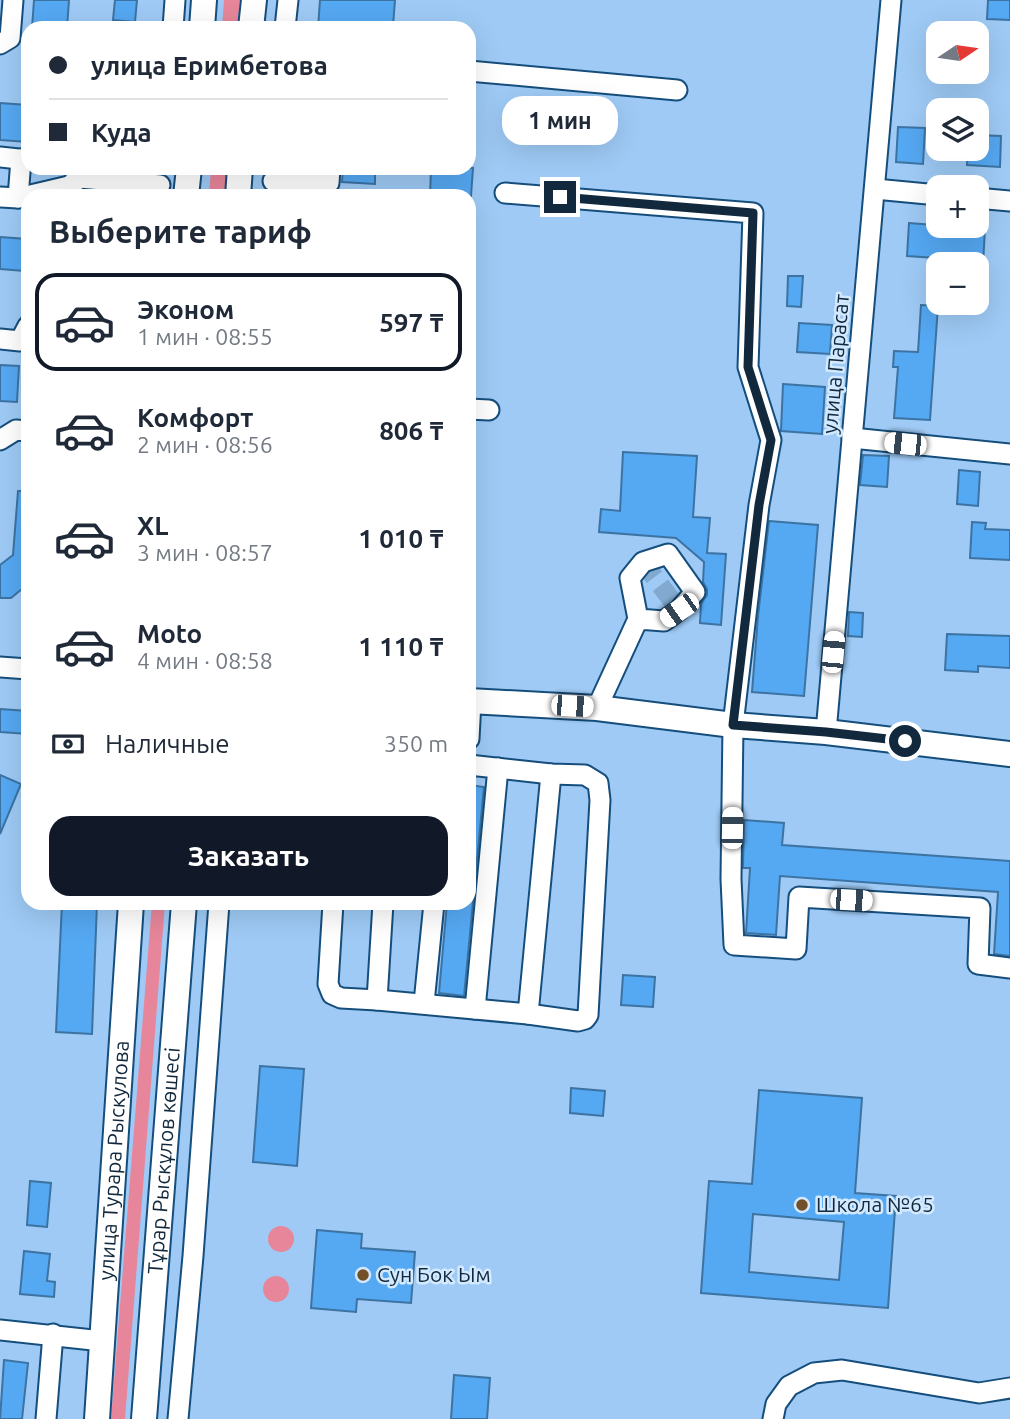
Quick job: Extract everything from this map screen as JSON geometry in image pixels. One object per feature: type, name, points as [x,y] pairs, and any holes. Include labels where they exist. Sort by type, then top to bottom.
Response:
[{"type":"main road","points":[[202,21],[204,0]]},
{"type":"main road","points":[[252,21],[254,0]]},
{"type":"main road","points":[[476,701],[597,708],[1010,754]]},
{"type":"main road","name":"улица Турара Рыскулова","points":[[97,1419],[131,910]]},
{"type":"main road","name":"Тұрар Рыскұлов көшесі","points":[[144,1419],[183,910]]},
{"type":"street","points":[[0,44],[10,38],[13,0]]},
{"type":"street","points":[[174,21],[175,0]]},
{"type":"street","points":[[286,21],[288,0]]},
{"type":"street","name":"улица Парасат","points":[[826,732],[891,0]]},
{"type":"street","points":[[476,72],[677,90]]},
{"type":"street","points":[[0,158],[21,159]]},
{"type":"street","points":[[9,197],[21,168]]},
{"type":"street","points":[[53,189],[69,186],[75,175]]},
{"type":"street","points":[[93,175],[161,183]]},
{"type":"street","points":[[273,182],[329,183],[330,175]]},
{"type":"street","points":[[874,189],[926,194]]},
{"type":"street","points":[[505,193],[753,213],[748,367],[771,440],[759,505],[733,725],[734,945],[796,949],[799,897],[980,908],[978,964],[1010,968]]},
{"type":"street","points":[[989,199],[1010,201]]},
{"type":"street","points":[[0,339],[21,339]]},
{"type":"street","points":[[0,440],[16,430],[21,430]]},
{"type":"street","points":[[852,438],[1010,454]]},
{"type":"street","points":[[597,708],[638,619]]},
{"type":"street","points":[[0,667],[21,668]]},
{"type":"street","points":[[333,910],[328,984],[332,995],[578,1021],[585,1019],[588,1015],[600,800],[598,783],[585,775],[476,766]]},
{"type":"street","points":[[475,1009],[498,768]]},
{"type":"street","points":[[528,1014],[551,774]]},
{"type":"street","points":[[178,1419],[218,910]]},
{"type":"street","points":[[377,1000],[383,910]]},
{"type":"street","points":[[424,1003],[433,910]]},
{"type":"street","points":[[0,1329],[102,1341]]},
{"type":"street","points":[[46,1419],[53,1334]]},
{"type":"street","points":[[773,1419],[776,1404],[789,1385],[814,1373],[842,1370],[979,1393],[1010,1388]]},
{"type":"shaded area","points":[[224,0],[240,0],[238,21],[222,21]]},
{"type":"shaded area","points":[[210,175],[226,175],[225,189],[210,189]]},
{"type":"shaded area","points":[[151,910],[164,910],[125,1419],[111,1419]]},
{"type":"shaded area","points":[[281,1226],[290,1230],[294,1239],[290,1248],[281,1252],[272,1248],[268,1239],[272,1230]]},
{"type":"shaded area","points":[[276,1276],[285,1280],[289,1289],[285,1298],[276,1302],[267,1298],[263,1289],[267,1280]]},
{"type":"building","points":[[34,0],[69,0],[68,21],[32,21]]},
{"type":"building","points":[[115,0],[137,0],[135,21],[113,20]]},
{"type":"building","points":[[320,0],[395,0],[393,21],[318,21]]},
{"type":"building","points":[[988,0],[1010,0],[1010,20],[987,19]]},
{"type":"building","points":[[0,103],[21,104],[21,142],[0,140]]},
{"type":"building","points":[[898,127],[925,128],[923,164],[896,162]]},
{"type":"building","points":[[989,136],[1001,136],[1000,167],[967,165],[967,161],[989,161]]},
{"type":"building","points":[[342,175],[375,175],[375,184],[342,182]]},
{"type":"building","points":[[431,175],[472,175],[472,189],[430,189]]},
{"type":"building","points":[[909,223],[926,224],[926,238],[984,238],[984,252],[926,252],[926,257],[907,256]]},
{"type":"building","points":[[0,237],[21,239],[21,271],[0,269]]},
{"type":"building","points":[[788,276],[803,276],[801,307],[787,306]]},
{"type":"building","points":[[921,305],[926,305],[926,315],[937,315],[930,420],[894,418],[898,367],[893,367],[894,351],[918,352]]},
{"type":"building","points":[[799,323],[832,325],[830,354],[797,352]]},
{"type":"building","points":[[0,365],[19,366],[17,402],[0,401]]},
{"type":"building","points":[[783,384],[825,387],[822,434],[781,431]]},
{"type":"building","points":[[623,452],[697,456],[693,517],[710,518],[707,553],[726,554],[721,625],[700,623],[701,604],[707,595],[703,582],[704,562],[676,538],[599,532],[601,509],[620,511]]},
{"type":"building","points":[[863,455],[889,456],[887,487],[860,485]]},
{"type":"building","points":[[959,470],[980,472],[978,506],[957,504]]},
{"type":"building","points":[[18,491],[21,491],[21,590],[11,598],[0,598],[0,565],[13,555]]},
{"type":"building","points":[[769,521],[818,525],[804,696],[752,692]]},
{"type":"building","points":[[972,522],[986,523],[985,529],[1010,530],[1010,560],[970,558]]},
{"type":"building","points":[[849,612],[863,613],[862,637],[848,636]]},
{"type":"building","points":[[947,634],[1010,636],[1010,668],[978,666],[978,672],[945,670]]},
{"type":"building","points":[[0,709],[21,710],[21,734],[0,732]]},
{"type":"building","points":[[0,775],[21,784],[0,834]]},
{"type":"building","points":[[476,786],[484,787],[476,871]]},
{"type":"building","points":[[744,820],[784,823],[782,845],[1010,861],[1010,956],[994,954],[998,892],[780,876],[776,935],[746,933],[750,868],[743,868]]},
{"type":"building","points":[[62,910],[97,910],[92,1034],[56,1032]]},
{"type":"building","points":[[446,910],[472,910],[464,996],[439,993]]},
{"type":"building","points":[[623,975],[655,977],[653,1007],[621,1005]]},
{"type":"building","points":[[260,1066],[304,1069],[297,1166],[253,1162]]},
{"type":"building","points":[[571,1088],[605,1091],[603,1116],[570,1113]]},
{"type":"building","name":"Школа №65","points":[[759,1090],[862,1098],[855,1193],[896,1196],[888,1308],[701,1293],[709,1181],[752,1184]],"holes":[[[753,1214],[844,1222],[839,1280],[749,1272]]]},
{"type":"building","points":[[30,1181],[51,1183],[47,1227],[27,1225]]},
{"type":"building","name":"Сун Бок Ым","points":[[317,1230],[362,1234],[361,1248],[415,1252],[411,1303],[357,1299],[356,1312],[311,1308]]},
{"type":"building","points":[[24,1251],[50,1254],[47,1281],[55,1282],[54,1297],[20,1294]]},
{"type":"building","points":[[4,1360],[28,1363],[22,1419],[0,1419]]},
{"type":"building","points":[[454,1375],[490,1378],[487,1419],[451,1419]]},
{"type":"tunnel","points":[[643,562],[679,610]]},
{"type":"place","name":"Школа №65","points":[[802,1205]]},
{"type":"place","name":"Сун Бок Ым","points":[[363,1275]]},
{"type":"route","points":[[560,197],[753,213],[748,367],[771,440],[759,505],[733,725],[905,741]]}]
